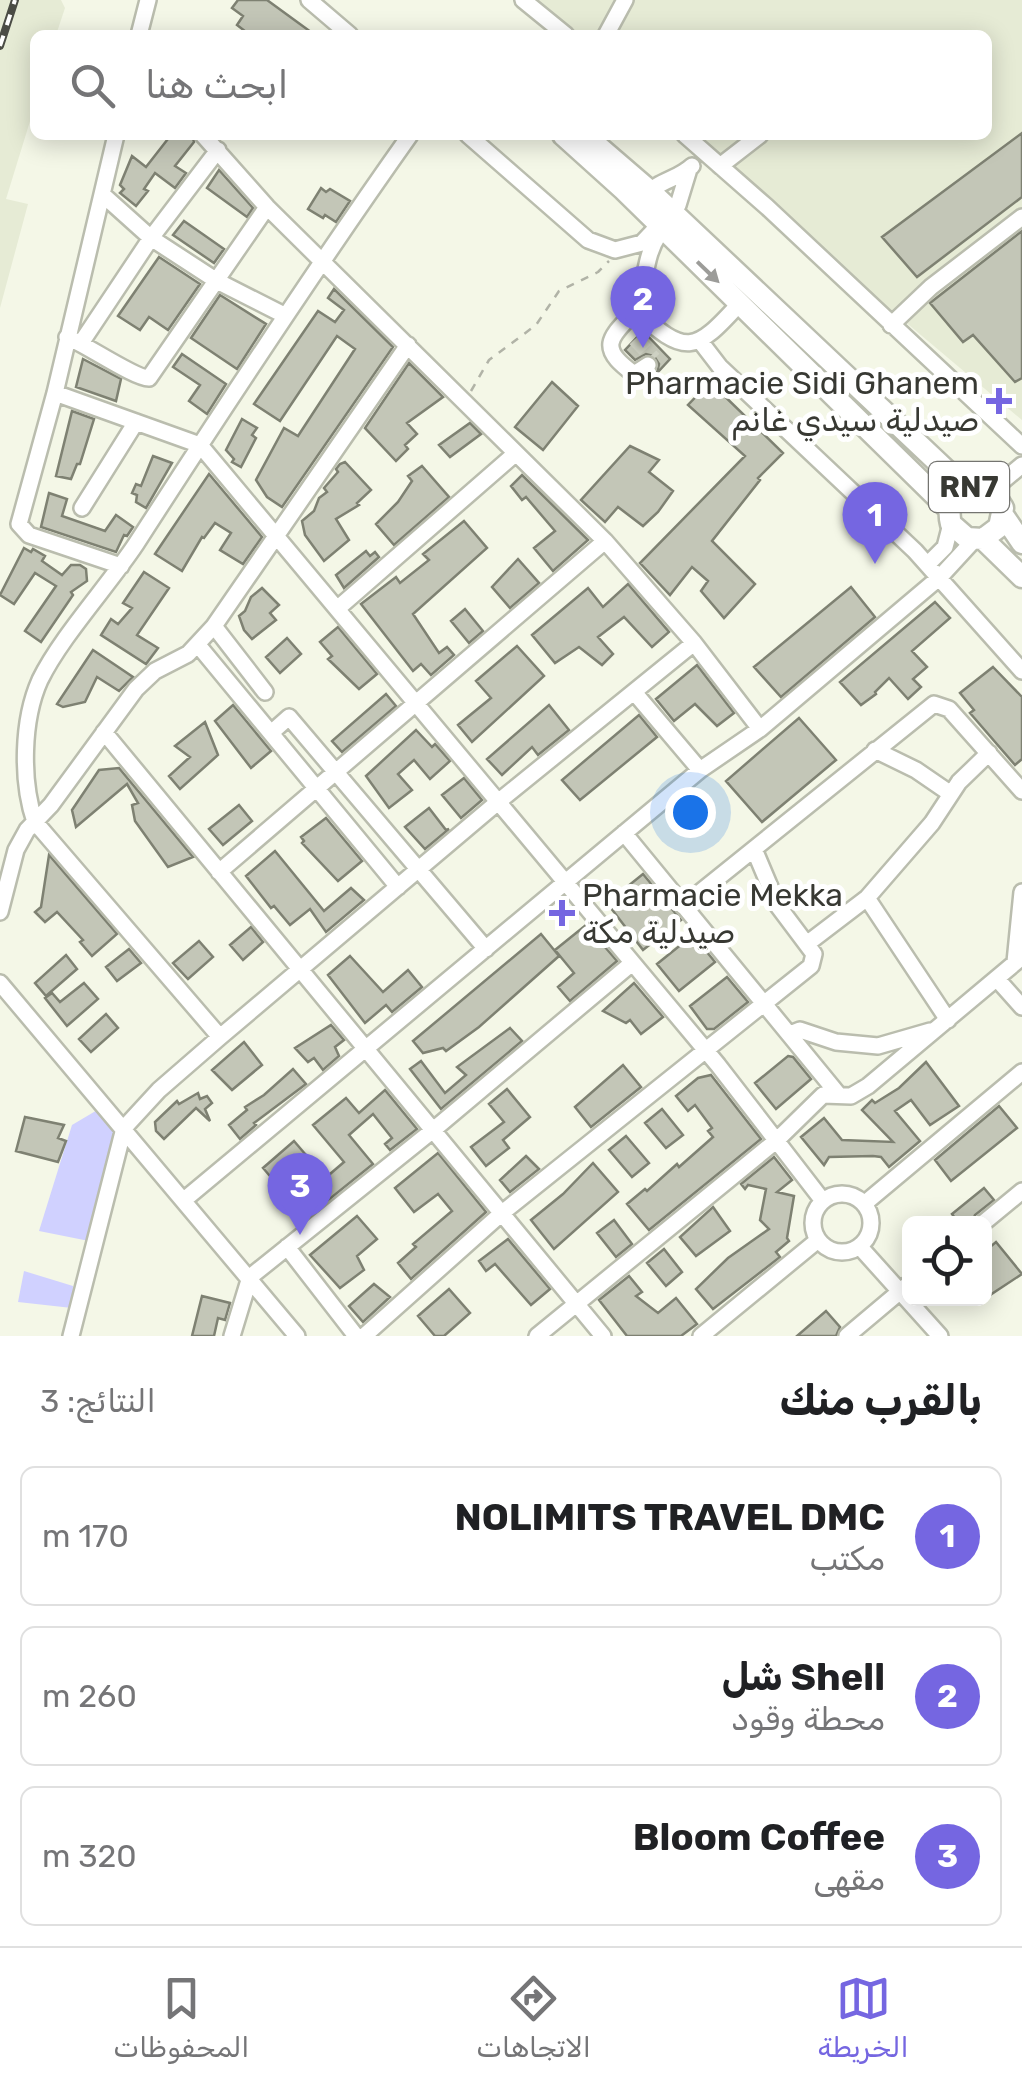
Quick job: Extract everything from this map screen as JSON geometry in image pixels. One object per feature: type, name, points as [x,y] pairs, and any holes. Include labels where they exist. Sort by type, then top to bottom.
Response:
[{"type":"main road","name":"RN7","points":[[569,140],[644,198]]},
{"type":"main road","name":"RN7","points":[[591,140],[740,304],[950,516],[960,535],[978,539],[1022,577]]},
{"type":"main road","name":"RN7","points":[[665,222],[964,488]]},
{"type":"main road","name":"RN7","points":[[950,516],[954,496],[964,488],[992,490],[1022,543]]},
{"type":"main road","name":"RN7","points":[[978,539],[995,532],[1003,515]]},
{"type":"street","points":[[141,30],[148,0]]},
{"type":"street","points":[[309,0],[344,30]]},
{"type":"street","points":[[523,0],[560,30]]},
{"type":"street","points":[[609,30],[625,0]]},
{"type":"street","points":[[115,140],[74,340],[55,393],[20,529],[121,566]]},
{"type":"street","points":[[208,140],[267,208],[605,541],[694,644],[760,730]]},
{"type":"street","points":[[220,1037],[35,822],[29,801],[27,745],[34,696],[49,666],[121,566],[320,261],[406,140]]},
{"type":"street","points":[[474,140],[588,240],[614,250],[636,246],[665,222]]},
{"type":"street","points":[[690,140],[1022,446]]},
{"type":"street","points":[[720,166],[754,140]]},
{"type":"street","points":[[74,340],[218,150]]},
{"type":"street","points":[[648,365],[634,374],[614,354],[612,342],[634,310],[648,254],[680,200],[689,169],[704,152]]},
{"type":"street","points":[[644,198],[658,182],[689,169]]},
{"type":"street","points":[[102,194],[151,238],[217,281],[284,315]]},
{"type":"street","points":[[74,340],[138,378],[149,378],[267,208]]},
{"type":"street","points":[[890,325],[931,287],[1022,217]]},
{"type":"street","points":[[634,310],[667,346],[700,341],[740,304]]},
{"type":"street","points":[[622,326],[635,339]]},
{"type":"street","points":[[700,341],[720,367],[928,564],[1022,671]]},
{"type":"street","points":[[0,912],[16,850],[35,822],[144,680],[198,644],[214,626],[408,345]]},
{"type":"street","points":[[55,393],[200,445],[706,1051],[823,1201]]},
{"type":"street","points":[[82,508],[136,422]]},
{"type":"street","points":[[337,609],[516,453]]},
{"type":"street","points":[[992,490],[1022,465]]},
{"type":"street","points":[[928,564],[945,548],[950,516]]},
{"type":"street","points":[[184,1200],[700,770],[760,730],[940,577],[978,539]]},
{"type":"street","points":[[219,872],[605,541]]},
{"type":"street","points":[[214,626],[265,692],[486,949]]},
{"type":"street","points":[[198,644],[398,887]]},
{"type":"street","points":[[72,1336],[124,1128],[159,1090],[220,1037],[498,802],[694,644]]},
{"type":"street","points":[[246,706],[265,692]]},
{"type":"street","points":[[634,692],[700,770]]},
{"type":"street","points":[[683,906],[930,706],[939,704],[953,714],[1021,787]]},
{"type":"street","points":[[271,733],[289,717]]},
{"type":"street","points":[[104,732],[603,1336]]},
{"type":"street","points":[[876,750],[951,794]]},
{"type":"street","points":[[808,943],[866,898],[989,753]]},
{"type":"street","points":[[624,834],[838,1094]]},
{"type":"street","points":[[364,1336],[502,1213],[814,962],[808,943],[778,906],[754,849]]},
{"type":"street","points":[[537,1336],[776,1141],[823,1095],[851,1096],[868,1086],[997,979],[1018,959],[1022,892]]},
{"type":"street","points":[[866,898],[948,1020]]},
{"type":"street","points":[[232,1336],[250,1277],[631,964]]},
{"type":"street","points":[[997,979],[1022,1008]]},
{"type":"street","points":[[0,983],[297,1336]]},
{"type":"street","points":[[790,1034],[800,1030],[836,1042],[878,1046],[927,1030],[932,1034]]},
{"type":"street","points":[[864,1204],[1022,1072]]},
{"type":"street","points":[[992,1216],[1022,1191]]},
{"type":"street","points":[[844,1194],[864,1204],[869,1212],[870,1231],[860,1247],[842,1253],[824,1247],[814,1232],[814,1216],[823,1201],[844,1194]]},
{"type":"street","points":[[701,1336],[818,1240]]},
{"type":"street","points":[[287,1247],[356,1336]]},
{"type":"street","points":[[860,1247],[902,1283]]},
{"type":"street","points":[[847,1336],[902,1289]]},
{"type":"street","points":[[919,1306],[940,1336]]},
{"type":"path","points":[[463,402],[494,354],[529,333],[564,286],[604,268],[614,250]]},
{"type":"shaded area","points":[[0,0],[61,0],[65,8],[58,30],[30,30],[30,121],[6,199],[28,204],[0,308]]},
{"type":"shaded area","points":[[522,0],[1022,0],[1022,420],[689,140],[992,140],[992,30],[558,30]]},
{"type":"shaded area","points":[[99,1109],[117,1131],[89,1241],[39,1231],[72,1125]]},
{"type":"shaded area","points":[[24,1271],[73,1286],[72,1308],[18,1302]]},
{"type":"building","points":[[238,0],[267,0],[308,30],[244,30],[237,25],[243,16],[232,8]]},
{"type":"building","points":[[1022,133],[1022,197],[917,277],[882,237]]},
{"type":"building","points":[[167,140],[193,140],[175,166],[186,173],[175,188],[155,173],[136,206],[120,193],[124,189],[120,185],[132,156],[146,167]]},
{"type":"building","points":[[219,170],[253,208],[247,217],[207,188]]},
{"type":"building","points":[[321,188],[350,201],[336,222],[308,209]]},
{"type":"building","points":[[184,221],[224,249],[214,263],[173,235]]},
{"type":"building","points":[[1022,231],[1022,378],[1015,382],[973,335],[963,342],[930,303]]},
{"type":"building","points":[[159,257],[200,284],[168,330],[149,317],[140,330],[118,316]]},
{"type":"building","points":[[334,289],[393,347],[282,507],[267,497],[256,480],[284,428],[298,436],[355,349],[337,336],[280,421],[254,404],[318,311],[335,322],[344,310],[328,298]]},
{"type":"building","points":[[220,295],[266,324],[237,369],[191,338]]},
{"type":"building","points":[[643,331],[670,359],[657,373],[659,364],[654,356],[646,354],[635,360],[625,350]]},
{"type":"building","points":[[182,354],[226,384],[207,414],[189,401],[200,385],[173,367]]},
{"type":"building","points":[[83,359],[121,379],[116,401],[76,387]]},
{"type":"building","points":[[409,363],[443,397],[407,423],[417,434],[396,461],[365,428]]},
{"type":"building","points":[[552,382],[578,406],[543,450],[515,427]]},
{"type":"building","points":[[710,382],[783,453],[758,478],[712,541],[755,584],[724,618],[701,591],[708,581],[692,567],[670,595],[640,563],[745,456],[688,405]]},
{"type":"building","points":[[72,411],[94,419],[80,464],[71,479],[56,476]]},
{"type":"building","points":[[242,419],[257,428],[241,467],[232,462],[234,459],[226,450]]},
{"type":"building","points":[[470,423],[481,434],[450,457],[439,445]]},
{"type":"building","points":[[630,446],[659,460],[649,472],[673,491],[643,526],[618,507],[605,522],[581,500]]},
{"type":"building","points":[[153,456],[172,463],[146,508],[136,502],[137,495],[132,493],[136,484],[141,486]]},
{"type":"building","points":[[345,462],[371,490],[359,505],[336,519],[349,540],[324,561],[305,535],[302,521],[314,511],[319,498],[327,492],[324,488],[338,472],[336,469]]},
{"type":"building","points":[[422,466],[449,497],[394,545],[376,524],[412,481],[408,476]]},
{"type":"building","points":[[209,474],[262,537],[243,564],[220,550],[231,533],[215,523],[182,571],[155,554]]},
{"type":"building","points":[[522,475],[588,540],[553,571],[534,548],[555,531],[526,497],[522,500],[511,486]]},
{"type":"building","points":[[49,493],[67,499],[62,516],[105,531],[116,515],[133,527],[116,552],[41,527]]},
{"type":"building","points":[[464,521],[487,548],[413,614],[439,653],[447,647],[454,655],[431,675],[421,664],[413,671],[361,604],[396,577],[400,583],[429,560],[423,554]]},
{"type":"building","points":[[24,548],[45,556],[42,561],[62,575],[71,565],[86,569],[87,581],[71,592],[73,595],[41,642],[25,631],[56,586],[35,573],[14,604],[0,595]]},
{"type":"building","points":[[366,551],[379,557],[344,588],[336,575]]},
{"type":"building","points":[[518,559],[539,583],[510,608],[492,587]]},
{"type":"building","points":[[144,572],[169,588],[137,635],[158,648],[146,664],[101,635],[111,619],[118,624],[132,608],[123,603]]},
{"type":"building","points":[[628,584],[669,632],[652,647],[624,617],[598,637],[613,654],[602,665],[579,647],[555,663],[532,635],[588,588],[603,607]]},
{"type":"building","points":[[851,587],[875,617],[781,697],[754,667]]},
{"type":"building","points":[[262,588],[279,605],[270,613],[276,620],[252,639],[239,616]]},
{"type":"building","points":[[935,602],[950,618],[912,651],[927,667],[913,679],[921,687],[908,699],[889,678],[861,705],[840,682]]},
{"type":"building","points":[[465,609],[483,631],[469,643],[451,621]]},
{"type":"building","points":[[338,627],[377,674],[359,689],[328,659],[332,656],[320,642]]},
{"type":"building","points":[[287,638],[301,654],[280,673],[266,657]]},
{"type":"building","points":[[517,646],[544,676],[472,742],[458,725],[491,698],[476,681]]},
{"type":"building","points":[[93,650],[133,677],[119,691],[97,677],[85,702],[63,707],[57,704]]},
{"type":"building","points":[[697,665],[734,713],[717,726],[695,704],[674,721],[656,699]]},
{"type":"building","points":[[993,667],[1022,697],[1022,759],[1015,765],[970,713],[974,710],[960,693]]},
{"type":"building","points":[[386,694],[396,706],[342,752],[332,741]]},
{"type":"building","points":[[233,705],[271,751],[251,768],[215,721]]},
{"type":"building","points":[[549,705],[569,730],[538,755],[532,747],[502,775],[487,759]]},
{"type":"building","points":[[639,715],[657,737],[580,800],[562,780]]},
{"type":"building","points":[[799,718],[836,760],[762,822],[726,781]]},
{"type":"building","points":[[205,722],[218,755],[180,789],[169,776],[190,757],[175,746]]},
{"type":"building","points":[[416,730],[450,761],[430,779],[414,760],[398,774],[412,790],[389,808],[366,776]]},
{"type":"building","points":[[119,768],[193,857],[168,867],[135,821],[132,805],[138,803],[127,784],[76,827],[72,810],[99,770]]},
{"type":"building","points":[[464,778],[482,800],[461,818],[442,795]]},
{"type":"building","points":[[239,805],[252,821],[223,845],[209,829]]},
{"type":"building","points":[[429,808],[449,829],[425,849],[405,827]]},
{"type":"building","points":[[326,818],[362,861],[338,881],[302,843],[301,837]]},
{"type":"building","points":[[275,851],[324,911],[351,888],[364,900],[326,932],[310,909],[290,925],[246,876]]},
{"type":"building","points":[[49,855],[117,934],[92,956],[57,912],[45,922],[35,912],[41,907]]},
{"type":"building","points":[[643,874],[681,920],[643,950],[607,903]]},
{"type":"building","points":[[586,925],[617,961],[570,1001],[558,987],[574,973],[555,950]]},
{"type":"building","points":[[251,927],[263,942],[243,960],[230,945]]},
{"type":"building","points":[[541,934],[559,956],[446,1051],[443,1048],[423,1053],[413,1041]]},
{"type":"building","points":[[693,935],[715,962],[679,991],[657,964]]},
{"type":"building","points":[[199,941],[213,957],[188,979],[173,963]]},
{"type":"building","points":[[129,949],[141,963],[117,981],[106,967]]},
{"type":"building","points":[[66,955],[77,969],[46,996],[35,983]]},
{"type":"building","points":[[350,956],[383,992],[408,970],[422,987],[392,1012],[386,1005],[365,1023],[328,975]]},
{"type":"building","points":[[727,977],[748,1002],[714,1029],[707,1029],[690,1006]]},
{"type":"building","points":[[84,983],[98,999],[67,1026],[45,998],[52,993],[60,1002]]},
{"type":"building","points":[[634,983],[663,1017],[641,1034],[630,1020],[626,1023],[603,1011]]},
{"type":"building","points":[[106,1014],[118,1028],[91,1052],[79,1039]]},
{"type":"building","points":[[331,1025],[344,1040],[335,1047],[339,1056],[323,1070],[314,1058],[308,1062],[295,1048]]},
{"type":"building","points":[[510,1028],[522,1041],[441,1109],[410,1069],[421,1061],[445,1093],[466,1075],[457,1067]]},
{"type":"building","points":[[244,1042],[262,1065],[232,1090],[212,1070]]},
{"type":"building","points":[[788,1056],[811,1079],[776,1109],[755,1083]]},
{"type":"building","points":[[926,1062],[959,1106],[930,1125],[911,1100],[895,1111],[920,1141],[889,1167],[881,1157],[873,1156],[829,1157],[824,1165],[801,1137],[824,1118],[842,1140],[893,1142],[862,1110],[872,1100],[875,1103],[899,1088]]},
{"type":"building","points":[[623,1065],[641,1087],[591,1127],[575,1107]]},
{"type":"building","points":[[293,1069],[306,1084],[254,1123],[240,1139],[229,1125],[247,1110],[245,1107]]},
{"type":"building","points":[[711,1075],[761,1139],[649,1230],[627,1204],[713,1137],[708,1131],[712,1128],[695,1105],[688,1111],[676,1096],[698,1078]]},
{"type":"building","points":[[507,1089],[530,1117],[503,1140],[509,1148],[486,1166],[471,1147],[504,1122],[489,1104]]},
{"type":"building","points":[[385,1090],[417,1129],[390,1150],[385,1144],[392,1138],[373,1114],[349,1135],[373,1164],[306,1218],[295,1204],[344,1162],[313,1125],[346,1098],[359,1113]]},
{"type":"building","points":[[198,1093],[200,1099],[207,1096],[212,1103],[205,1109],[210,1121],[196,1108],[164,1139],[156,1131],[155,1122],[177,1101],[179,1104]]},
{"type":"building","points":[[999,1106],[1017,1128],[951,1181],[935,1160]]},
{"type":"building","points":[[662,1109],[683,1135],[666,1148],[645,1123]]},
{"type":"building","points":[[25,1117],[64,1125],[58,1138],[66,1141],[58,1162],[16,1151]]},
{"type":"building","points":[[626,1136],[649,1163],[632,1177],[609,1150]]},
{"type":"building","points":[[294,1141],[312,1162],[281,1189],[263,1168]]},
{"type":"building","points":[[438,1153],[486,1212],[411,1279],[398,1263],[416,1247],[413,1244],[452,1211],[438,1194],[414,1212],[395,1188]]},
{"type":"building","points":[[526,1156],[539,1169],[510,1192],[500,1180]]},
{"type":"building","points":[[774,1157],[792,1180],[777,1192],[794,1196],[789,1241],[776,1252],[780,1257],[713,1309],[696,1289],[728,1258],[769,1229],[760,1220],[766,1189],[748,1185],[745,1189],[741,1184]]},
{"type":"building","points":[[593,1163],[618,1192],[554,1249],[531,1220]]},
{"type":"building","points":[[984,1188],[994,1200],[975,1216],[952,1214]]},
{"type":"building","points":[[713,1207],[730,1231],[696,1256],[680,1237]]},
{"type":"building","points":[[357,1216],[377,1239],[357,1256],[364,1270],[340,1288],[310,1255]]},
{"type":"building","points":[[614,1220],[632,1244],[616,1257],[597,1233]]},
{"type":"building","points":[[508,1239],[550,1289],[531,1305],[495,1264],[486,1271],[479,1261]]},
{"type":"building","points":[[996,1242],[1022,1274],[992,1294],[992,1245]]},
{"type":"building","points":[[664,1249],[682,1272],[666,1286],[647,1263]]},
{"type":"building","points":[[629,1276],[642,1292],[636,1296],[658,1313],[676,1298],[697,1324],[681,1336],[627,1336],[599,1300]]},
{"type":"building","points":[[374,1284],[390,1297],[363,1322],[349,1306]]},
{"type":"building","points":[[449,1289],[470,1313],[444,1336],[435,1336],[418,1316]]},
{"type":"building","points":[[202,1296],[230,1303],[225,1320],[218,1318],[214,1336],[192,1336]]},
{"type":"building","points":[[826,1311],[840,1327],[836,1336],[797,1336]]},
{"type":"tunnel","points":[[635,339],[654,359]]},
{"type":"railway","points":[[0,46],[15,0]]},
{"type":"place","name":"Shell شل","points":[[643,348]]},
{"type":"place","name":"Pharmacie Sidi Ghanem صيدلية سيدي غانم","points":[[999,401]]},
{"type":"place","name":"NOLIMITS TRAVEL DMC","points":[[875,564]]},
{"type":"place","name":"Pharmacie Mekka صيدلية مكة","points":[[562,913]]},
{"type":"place","name":"Bloom Coffee","points":[[300,1235]]}]
